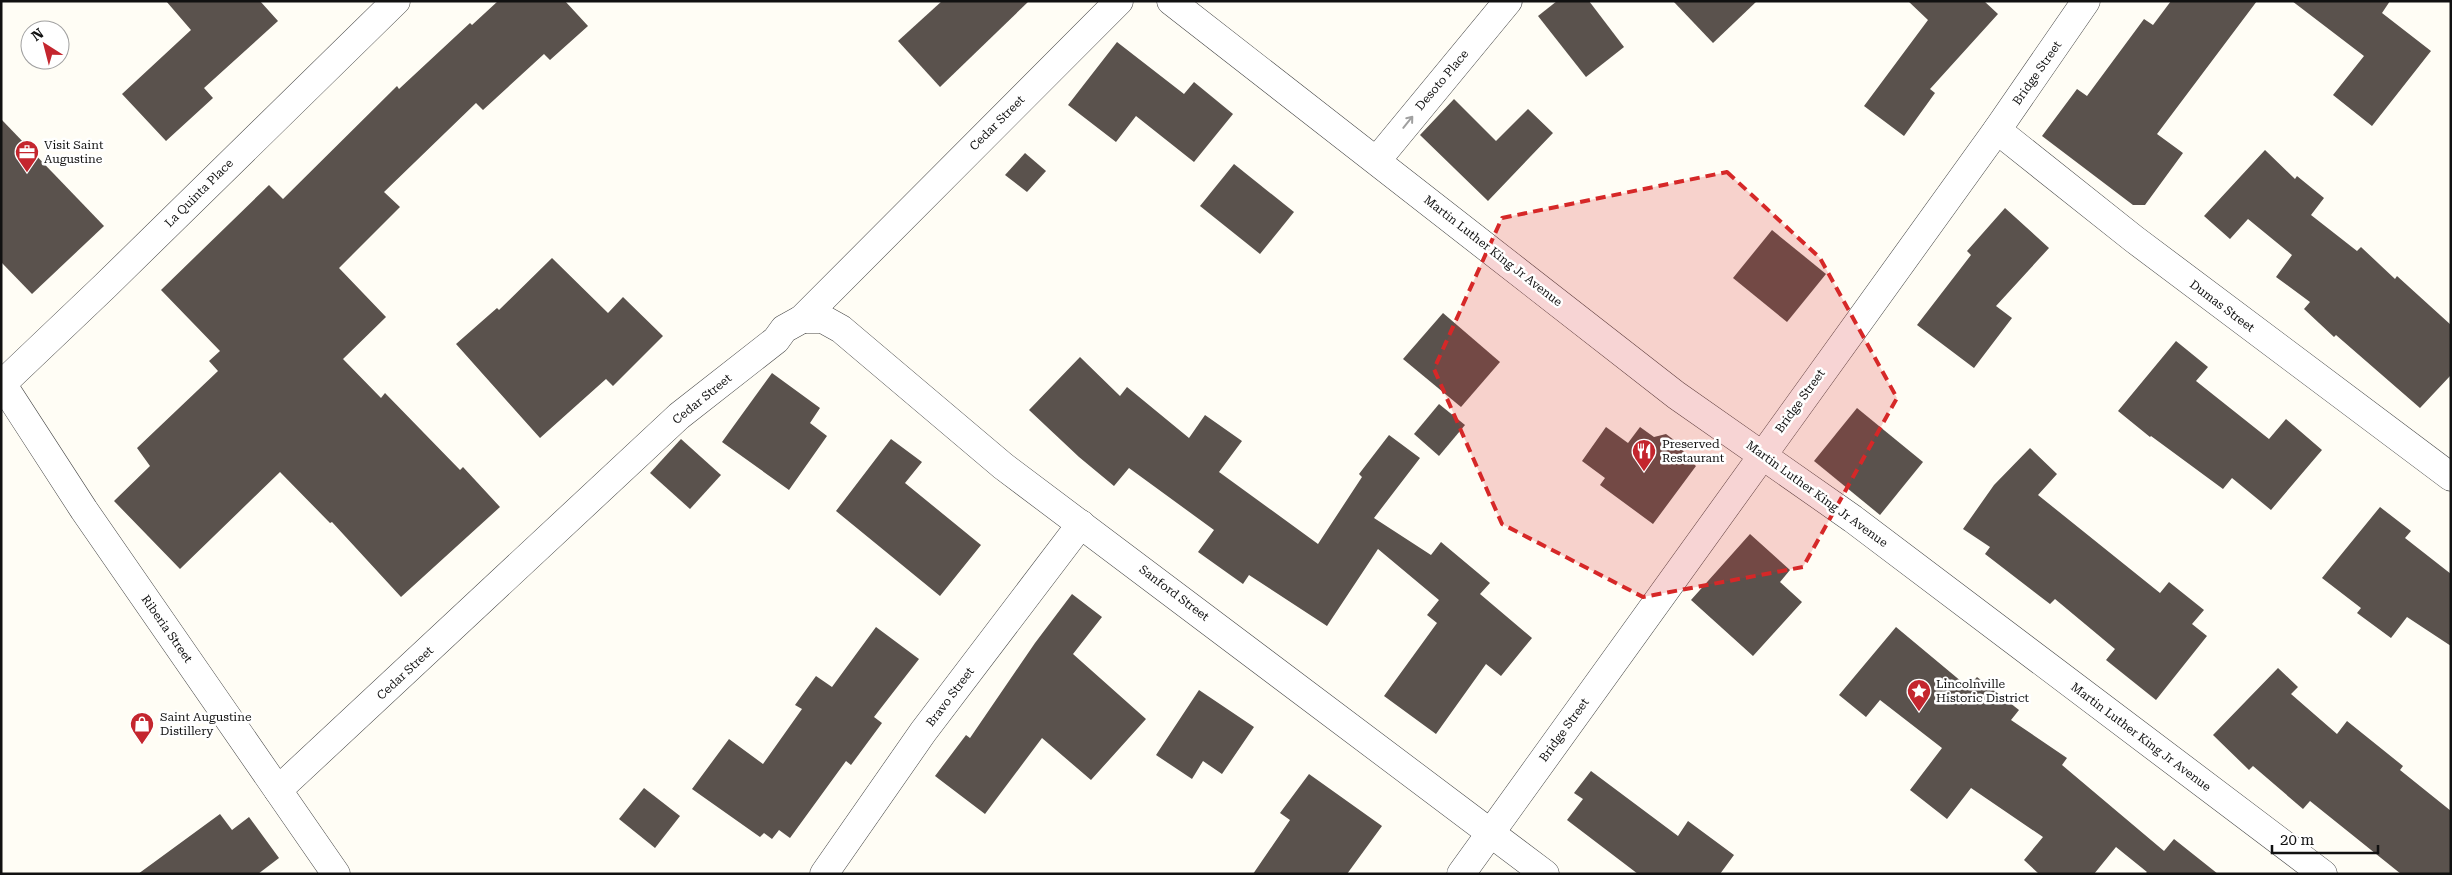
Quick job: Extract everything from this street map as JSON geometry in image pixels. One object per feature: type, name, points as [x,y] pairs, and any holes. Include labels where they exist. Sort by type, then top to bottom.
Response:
[{"type":"street","name":"La Quinta Place","points":[[2,383],[105,286],[396,1]]},
{"type":"street","name":"Cedar Street","points":[[278,790],[679,416],[776,340],[784,329],[802,320],[1118,1]]},
{"type":"street","name":"Martin Luther King Jr Avenue","points":[[1172,1],[1676,395],[1853,519],[2322,874]]},
{"type":"street","name":"Desoto Place","points":[[1377,160],[1508,1]]},
{"type":"street","name":"Bridge Street","points":[[1461,874],[1997,130],[2086,1]]},
{"type":"street","name":"Dumas Street","points":[[1997,130],[2134,239],[2451,477]]},
{"type":"street","name":"Sanford Street","points":[[802,320],[823,319],[841,329],[1004,466],[1545,874]]},
{"type":"street","name":"Riberia Street","points":[[2,383],[84,510],[336,874]]},
{"type":"street","name":"Bravo Street","points":[[824,874],[923,732],[1081,524]]},
{"type":"highlighted area","points":[[1727,172],[1820,258],[1897,398],[1803,567],[1643,597],[1502,524],[1434,369],[1502,218]]},
{"type":"building","points":[[166,1],[260,1],[278,21],[204,88],[213,98],[166,141],[122,94],[191,30]]},
{"type":"building","points":[[498,1],[565,1],[588,26],[550,60],[544,54],[483,110],[476,103],[384,192],[400,207],[339,268],[386,317],[343,359],[381,398],[385,393],[460,470],[463,467],[500,507],[401,597],[332,522],[330,523],[280,472],[180,569],[114,501],[150,466],[137,448],[218,371],[209,361],[220,351],[161,290],[269,185],[283,199],[397,86],[399,89],[470,23],[472,25]]},
{"type":"building","points":[[942,1],[1029,1],[940,87],[898,41]]},
{"type":"building","points":[[1557,1],[1589,1],[1624,47],[1586,77],[1538,16]]},
{"type":"building","points":[[1673,1],[1757,1],[1713,43]]},
{"type":"building","points":[[1908,1],[1984,1],[1998,14],[1930,89],[1935,93],[1904,136],[1864,106],[1928,20]]},
{"type":"building","points":[[2171,1],[2257,1],[2157,134],[2183,153],[2145,205],[2133,205],[2042,136],[2077,89],[2087,96],[2144,19],[2153,25]]},
{"type":"building","points":[[2292,1],[2390,1],[2382,13],[2431,51],[2372,126],[2333,95],[2364,56]]},
{"type":"building","points":[[1117,42],[1184,94],[1194,82],[1233,114],[1194,162],[1136,116],[1116,142],[1068,105]]},
{"type":"building","points":[[1454,99],[1496,141],[1528,109],[1553,133],[1488,201],[1420,135]]},
{"type":"building","name":"Visit Saint Augustine","points":[[1,119],[104,226],[32,294],[1,262]]},
{"type":"building","points":[[2265,150],[2295,179],[2297,176],[2324,198],[2311,215],[2357,251],[2361,247],[2395,279],[2397,276],[2451,325],[2451,375],[2420,408],[2336,335],[2334,337],[2304,309],[2310,302],[2276,277],[2292,255],[2248,219],[2230,239],[2204,216]]},
{"type":"building","points":[[1025,153],[1046,171],[1027,192],[1005,175]]},
{"type":"building","points":[[1234,164],[1294,212],[1260,254],[1200,206]]},
{"type":"building","points":[[2005,208],[2049,248],[1996,306],[2012,318],[1974,368],[1917,325],[1971,255],[1967,251]]},
{"type":"building","points":[[1772,230],[1826,274],[1787,322],[1733,278]]},
{"type":"building","points":[[552,258],[608,313],[623,297],[663,336],[613,386],[606,379],[540,438],[456,344],[497,308],[499,310]]},
{"type":"building","points":[[1443,313],[1500,362],[1461,407],[1403,359]]},
{"type":"building","points":[[2176,341],[2208,367],[2196,381],[2269,439],[2286,419],[2322,450],[2271,510],[2232,478],[2223,489],[2150,437],[2118,411]]},
{"type":"building","points":[[1080,357],[1120,396],[1127,387],[1189,438],[1205,415],[1242,441],[1219,472],[1318,544],[1362,477],[1359,474],[1389,435],[1420,458],[1374,518],[1431,555],[1441,542],[1490,583],[1480,594],[1532,638],[1501,676],[1486,664],[1436,734],[1384,696],[1437,623],[1427,615],[1439,600],[1378,549],[1327,626],[1249,575],[1243,584],[1198,552],[1214,530],[1129,468],[1114,486],[1079,457],[1029,410]]},
{"type":"building","points":[[772,373],[820,408],[810,423],[827,436],[789,490],[722,442]]},
{"type":"building","points":[[1439,404],[1465,425],[1439,456],[1414,434]]},
{"type":"building","points":[[1857,408],[1923,462],[1880,515],[1814,461]]},
{"type":"building","name":"Preserved Restaurant","points":[[1606,427],[1628,443],[1640,427],[1654,437],[1666,434],[1682,446],[1685,457],[1696,466],[1653,524],[1600,485],[1605,478],[1582,461]]},
{"type":"building","points":[[681,439],[721,475],[690,509],[650,473]]},
{"type":"building","points":[[891,439],[922,462],[905,483],[981,545],[940,596],[836,511]]},
{"type":"building","points":[[2030,448],[2057,474],[2038,495],[2160,593],[2169,582],[2204,610],[2192,624],[2207,636],[2156,700],[2106,660],[2115,649],[2055,599],[2050,604],[1985,554],[1990,547],[1963,529],[1994,485]]},
{"type":"building","points":[[2380,507],[2411,531],[2405,538],[2451,574],[2451,646],[2407,617],[2391,638],[2357,613],[2361,608],[2322,578]]},
{"type":"building","points":[[1750,534],[1790,570],[1780,582],[1802,602],[1753,656],[1691,600]]},
{"type":"building","points":[[1072,594],[1102,617],[1073,654],[1146,719],[1091,780],[1042,738],[985,814],[935,776],[966,735],[970,738],[1035,643]]},
{"type":"building","points":[[876,627],[919,659],[874,717],[882,723],[851,765],[846,761],[790,838],[779,830],[772,839],[764,833],[760,837],[692,789],[729,739],[763,764],[802,709],[795,705],[816,676],[832,687]]},
{"type":"building","points":[[1896,627],[1968,687],[1977,677],[2019,710],[2011,720],[2067,758],[2062,765],[2164,851],[2174,839],[2218,874],[2145,874],[2147,872],[2116,847],[2094,874],[2039,874],[2024,860],[2043,837],[1971,788],[1947,819],[1910,790],[1942,748],[1880,700],[1866,717],[1839,695]]},
{"type":"building","points":[[2278,668],[2298,687],[2291,694],[2337,734],[2347,721],[2403,766],[2400,770],[2451,811],[2451,874],[2401,874],[2310,801],[2303,809],[2253,766],[2249,770],[2213,735]]},
{"type":"building","points":[[1199,690],[1254,727],[1222,774],[1203,761],[1192,779],[1156,755]]},
{"type":"building","points":[[1591,771],[1678,836],[1688,821],[1734,855],[1720,874],[1638,874],[1567,820],[1583,799],[1574,793]]},
{"type":"building","points":[[1309,774],[1382,826],[1347,874],[1253,874],[1290,820],[1280,813]]},
{"type":"building","points":[[644,788],[680,816],[655,848],[619,819]]},
{"type":"building","points":[[220,814],[232,830],[249,817],[279,858],[258,874],[138,874]]},
{"type":"place","name":"Visit Saint Augustine","points":[[27,173]]},
{"type":"place","name":"Preserved Restaurant","points":[[1644,472]]},
{"type":"place","name":"Lincolnville Historic District","points":[[1919,712]]},
{"type":"place","name":"Saint Augustine Distillery","points":[[142,745]]}]
